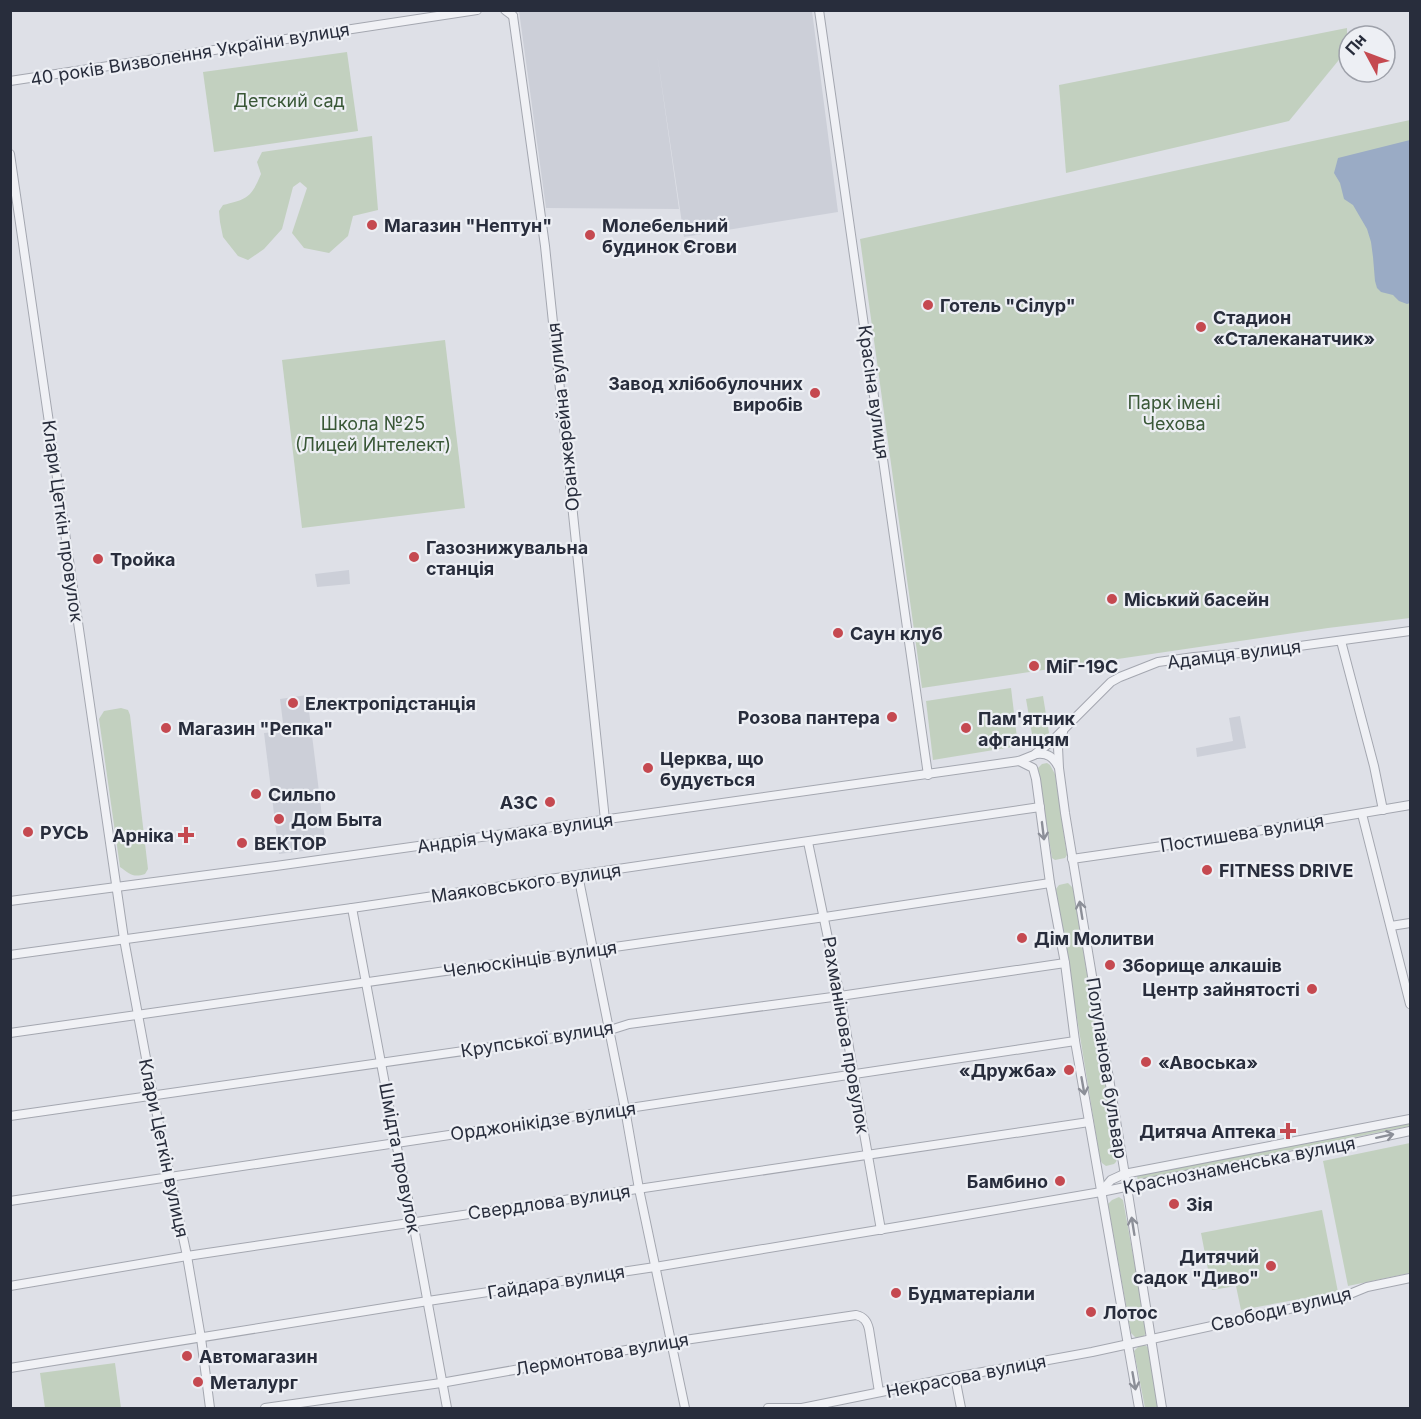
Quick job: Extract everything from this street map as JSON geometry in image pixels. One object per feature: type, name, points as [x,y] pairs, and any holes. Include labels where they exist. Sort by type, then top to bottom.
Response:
[{"type":"street","name":"40 років Визволення України вулиця","points":[[10,81],[477,10]]},
{"type":"street","points":[[504,10],[517,13]]},
{"type":"street","name":"Красіна вулиця","points":[[819,10],[928,775]]},
{"type":"street","name":"Оранжерейна вулиця","points":[[517,13],[545,246],[604,820]]},
{"type":"street","name":"Клари Цеткін провулок","points":[[10,154],[116,887]]},
{"type":"street","name":"Адамця вулиця","points":[[1019,761],[1034,755],[1053,740],[1111,682],[1158,662],[1263,651],[1410,631]]},
{"type":"street","points":[[1341,641],[1383,810]]},
{"type":"street","name":"Полупанова бульвар","points":[[1065,728],[1058,747],[1059,768],[1162,1408]]},
{"type":"street","points":[[1034,755],[1044,753],[1054,759],[1059,768]]},
{"type":"street","name":"Андрія Чумака вулиця","points":[[10,901],[1019,761]]},
{"type":"street","name":"Полупанова бульвар","points":[[1019,761],[1033,768],[1050,883],[1065,963],[1075,1041],[1139,1408]]},
{"type":"street","name":"Постишева вулиця","points":[[1072,859],[1197,842],[1410,806]]},
{"type":"street","name":"Маяковського вулиця","points":[[10,955],[352,908],[1040,807]]},
{"type":"street","points":[[1362,814],[1410,1004]]},
{"type":"street","name":"Рахманінова провулок","points":[[808,842],[840,996],[881,1230]]},
{"type":"street","points":[[578,875],[684,1408]]},
{"type":"street","name":"Челюскінців вулиця","points":[[10,1032],[1050,883]]},
{"type":"street","name":"Клари Цеткін вулиця","points":[[116,887],[153,1096],[187,1256],[210,1408]]},
{"type":"street","name":"Шмідта провулок","points":[[352,908],[447,1408]]},
{"type":"street","points":[[1391,927],[1410,923]]},
{"type":"street","name":"Крупської вулиця","points":[[10,1116],[610,1029],[629,1024],[1065,963]]},
{"type":"street","name":"Орджонікідзе вулиця","points":[[10,1201],[1075,1041]]},
{"type":"street","name":"Краснознаменська вулиця","points":[[1101,1192],[1111,1180],[1125,1173],[1410,1119]]},
{"type":"street","name":"Свердлова вулиця","points":[[10,1286],[187,1256],[1089,1122]]},
{"type":"street","name":"Краснознаменська вулиця","points":[[1101,1192],[1410,1131]]},
{"type":"street","name":"Гайдара вулиця","points":[[10,1368],[428,1301],[655,1268],[1101,1192]]},
{"type":"street","name":"Свободи вулиця","points":[[1128,1344],[1340,1298],[1367,1287],[1410,1278]]},
{"type":"street","name":"Лермонтова вулиця","points":[[264,1408],[441,1383],[671,1342],[856,1314],[867,1322],[870,1329],[879,1392]]},
{"type":"street","name":"Некрасова вулиця","points":[[768,1408],[802,1408],[1128,1344]]},
{"type":"street","points":[[955,1377],[961,1408]]},
{"type":"shaded area","points":[[519,11],[812,11],[838,212],[684,237],[657,53],[679,209],[546,208]]},
{"type":"shaded area","points":[[349,570],[350,584],[317,587],[315,574]]},
{"type":"shaded area","points":[[307,695],[326,848],[279,854],[264,733],[284,731],[280,699]]},
{"type":"shaded area","points":[[1240,716],[1246,748],[1197,757],[1196,748],[1233,741],[1229,718]]},
{"type":"green space","points":[[1337,30],[1337,62],[1289,121],[1066,173],[1059,85]]},
{"type":"green space","name":"Детский сад","points":[[347,52],[358,131],[214,152],[203,72]]},
{"type":"green space","name":"Парк імені Чехова","points":[[1410,120],[1410,618],[922,688],[860,239]]},
{"type":"green space","points":[[372,136],[378,210],[353,216],[348,236],[329,253],[304,248],[292,233],[307,188],[300,182],[293,187],[282,229],[264,249],[248,260],[238,256],[223,237],[219,211],[223,205],[243,199],[251,193],[261,174],[257,162],[262,152]]},
{"type":"green space","name":"Школа №25 (Лицей Интелект)","points":[[445,340],[465,508],[302,528],[282,360]]},
{"type":"green space","points":[[1011,688],[1018,746],[933,760],[926,701]]},
{"type":"green space","points":[[1043,696],[1049,733],[1034,746],[1026,699]]},
{"type":"green space","points":[[121,708],[128,710],[130,715],[148,869],[145,874],[137,876],[120,867],[99,719],[104,711]]},
{"type":"green space","points":[[1047,763],[1055,774],[1067,855],[1065,858],[1055,860],[1052,858],[1038,768]]},
{"type":"green space","points":[[1068,883],[1073,888],[1117,1159],[1114,1164],[1106,1166],[1100,1159],[1056,889],[1059,885]]},
{"type":"green space","points":[[1410,1123],[1410,1126],[1138,1181],[1137,1176]]},
{"type":"green space","points":[[1410,1143],[1410,1273],[1348,1286],[1323,1161]]},
{"type":"green space","points":[[1119,1197],[1123,1200],[1147,1332],[1143,1337],[1136,1338],[1131,1333],[1108,1204]]},
{"type":"green space","points":[[1322,1210],[1338,1292],[1241,1310],[1236,1286],[1212,1290],[1201,1233]]},
{"type":"green space","points":[[1144,1345],[1148,1347],[1158,1408],[1145,1408],[1134,1351]]},
{"type":"green space","points":[[115,1363],[121,1408],[45,1408],[40,1373]]},
{"type":"water","points":[[1410,140],[1410,303],[1407,304],[1377,288],[1367,229],[1353,205],[1344,199],[1340,183],[1334,173],[1338,158]]},
{"type":"place","name":"Магазин \"Нептун\"","points":[[372,225]]},
{"type":"place","name":"Молебельний будинок Єгови","points":[[590,235]]},
{"type":"place","name":"Готель \"Сілур\"","points":[[928,305]]},
{"type":"place","name":"Стадион «Сталеканатчик»","points":[[1201,327]]},
{"type":"place","name":"Завод хлібобулочних виробів","points":[[815,393]]},
{"type":"place","name":"Газознижувальна станція","points":[[414,557]]},
{"type":"place","name":"Тройка","points":[[98,559]]},
{"type":"place","name":"Міський басейн","points":[[1112,599]]},
{"type":"place","name":"Саун клуб","points":[[838,633]]},
{"type":"place","name":"МіГ-19С","points":[[1034,666]]},
{"type":"place","name":"Електропідстанція","points":[[293,703]]},
{"type":"place","name":"Розова пантера","points":[[892,717]]},
{"type":"place","name":"Магазин \"Репка\"","points":[[166,728]]},
{"type":"place","name":"Пам'ятник афганцям","points":[[966,728]]},
{"type":"place","name":"Церква, що будується","points":[[648,768]]},
{"type":"place","name":"Сильпо","points":[[256,794]]},
{"type":"place","name":"АЗС","points":[[550,802]]},
{"type":"place","name":"Дом Быта","points":[[279,819]]},
{"type":"place","name":"РУСЬ","points":[[28,832]]},
{"type":"place","name":"Арніка","points":[[186,835]]},
{"type":"place","name":"ВЕКТОР","points":[[242,843]]},
{"type":"place","name":"FITNESS DRIVE","points":[[1207,870]]},
{"type":"place","name":"Дім Молитви","points":[[1022,938]]},
{"type":"place","name":"Зборище алкашів","points":[[1110,965]]},
{"type":"place","name":"Центр зайнятості","points":[[1312,989]]},
{"type":"place","name":"«Авоська»","points":[[1146,1062]]},
{"type":"place","name":"«Дружба»","points":[[1069,1070]]},
{"type":"place","name":"Дитяча Аптека","points":[[1288,1131]]},
{"type":"place","name":"Бамбино","points":[[1060,1181]]},
{"type":"place","name":"Зія","points":[[1174,1204]]},
{"type":"place","name":"Дитячий садок \"Диво\"","points":[[1271,1266]]},
{"type":"place","name":"Будматеріали","points":[[896,1293]]},
{"type":"place","name":"Лотос","points":[[1091,1312]]},
{"type":"place","name":"Автомагазин","points":[[187,1356]]},
{"type":"place","name":"Металург","points":[[198,1382]]}]
